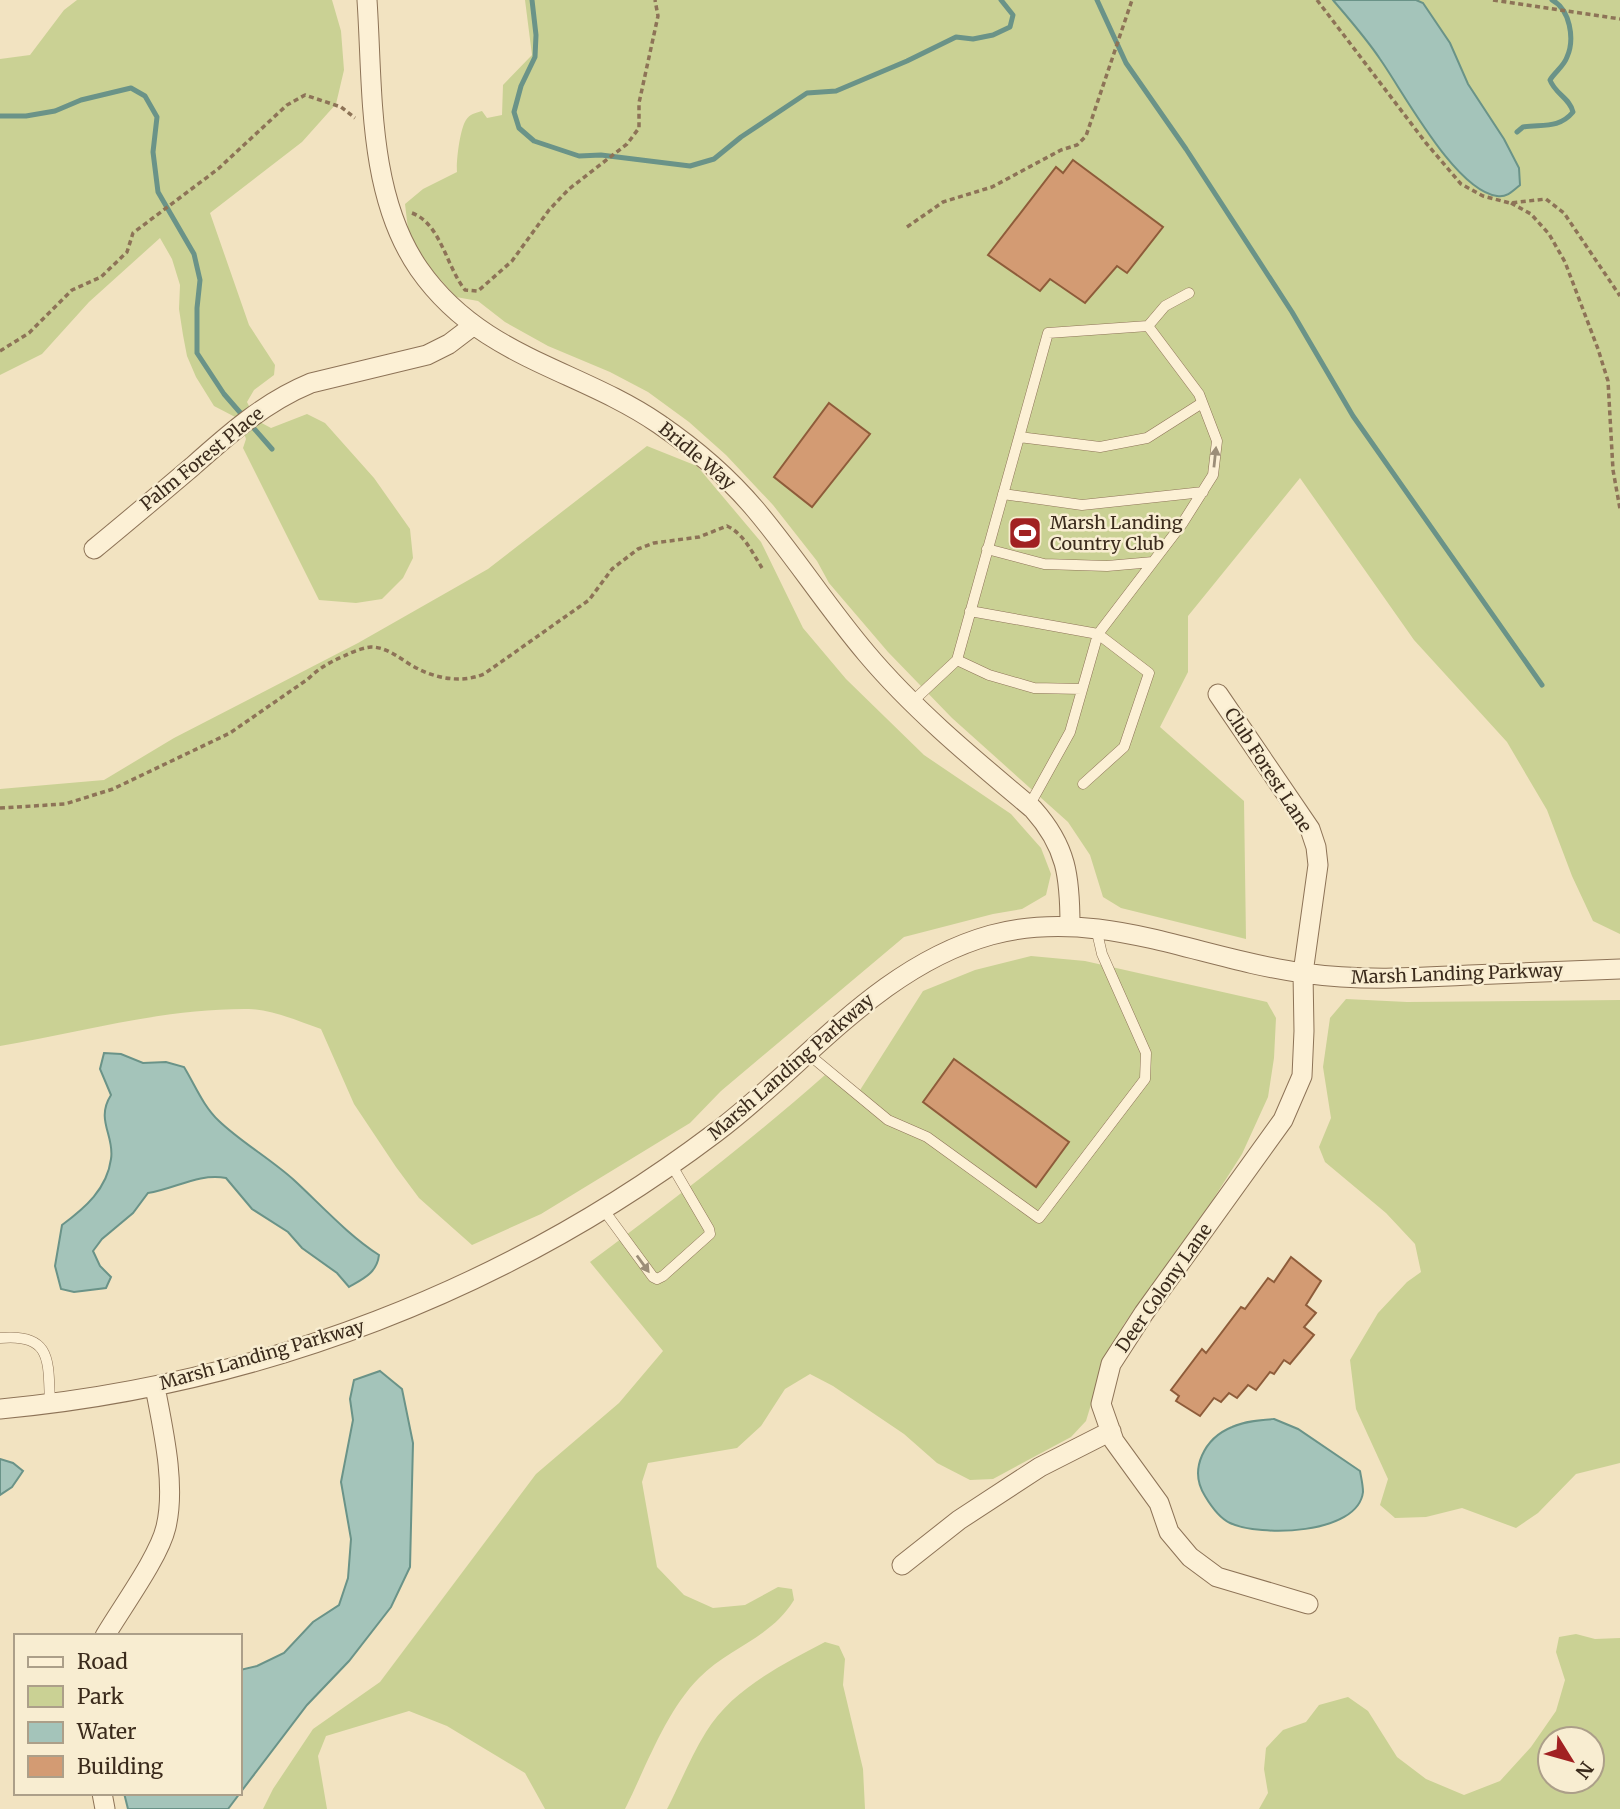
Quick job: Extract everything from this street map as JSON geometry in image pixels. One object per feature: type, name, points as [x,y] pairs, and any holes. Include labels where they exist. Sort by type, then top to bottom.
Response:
[{"type":"street","name":"Bridle Way","points":[[368,0],[378,158],[384,191],[395,224],[419,270],[441,297],[474,325],[532,361],[621,401],[657,422],[725,476],[755,509],[867,654],[912,702],[1047,825],[1067,867],[1070,926]]},
{"type":"street","name":"Palm Forest Place","points":[[94,549],[224,436],[256,412],[311,383],[427,355],[449,344],[474,325]]},
{"type":"street","name":"Club Forest Lane","points":[[1218,694],[1310,830],[1316,847],[1318,865],[1303,973]]},
{"type":"street","name":"Marsh Landing Parkway","points":[[0,1409],[155,1387],[240,1366],[371,1324],[508,1264],[603,1209],[715,1133],[761,1096],[854,1010],[887,985],[942,953],[991,935],[1070,926],[1096,927],[1303,973],[1352,978],[1401,979],[1620,969]]},
{"type":"street","name":"Deer Colony Lane","points":[[1303,973],[1302,1076],[1283,1120],[1144,1313],[1111,1364],[1101,1404],[1114,1441],[1159,1503],[1169,1532],[1190,1557],[1217,1577],[1308,1604]]},
{"type":"street","points":[[106,1634],[159,1547],[166,1529],[169,1509],[167,1445],[155,1387]]},
{"type":"street","points":[[902,1565],[959,1520],[1040,1467],[1111,1431]]},
{"type":"lane","points":[[912,702],[957,660],[1048,333],[1148,326],[1165,306],[1189,293]]},
{"type":"lane","points":[[1029,806],[1070,732],[1098,634],[1153,562],[1213,475],[1217,442],[1199,394],[1148,326]]},
{"type":"lane","points":[[1019,437],[1100,447],[1147,438],[1202,403]]},
{"type":"lane","points":[[1003,494],[1082,505],[1203,492]]},
{"type":"lane","points":[[988,549],[1044,564],[1108,566],[1153,562]]},
{"type":"lane","points":[[970,611],[1098,634],[1149,673],[1124,747],[1083,784]]},
{"type":"lane","points":[[957,660],[989,675],[1034,688],[1082,689]]},
{"type":"lane","points":[[807,1053],[888,1120],[927,1138],[1039,1219],[1145,1079],[1146,1053],[1102,954],[1096,927]]},
{"type":"lane","points":[[603,1209],[653,1277],[657,1279],[663,1276],[710,1234],[671,1164]]},
{"type":"lane","points":[[0,1338],[18,1336],[38,1344],[48,1364],[50,1404]]},
{"type":"path","points":[[590,175],[627,144],[639,128],[639,103],[658,16],[655,0]]},
{"type":"path","points":[[908,227],[943,202],[992,187],[1061,150],[1077,145],[1086,136],[1132,0]]},
{"type":"path","points":[[1317,0],[1426,144],[1461,184],[1483,196],[1510,203],[1531,214],[1549,234],[1565,262],[1608,381],[1613,470],[1620,509]]},
{"type":"path","points":[[1493,0],[1620,19]]},
{"type":"path","points":[[0,351],[29,333],[72,290],[101,277],[127,252],[134,233],[202,182]]},
{"type":"path","points":[[1510,203],[1546,199],[1564,213],[1620,296]]},
{"type":"path","points":[[0,808],[65,804],[113,789],[159,769],[230,733],[308,680],[319,668],[352,652],[370,648],[384,650],[424,671],[454,679],[470,680],[485,674],[589,600],[612,569],[638,548],[654,542],[699,537],[727,526],[737,530],[742,536],[762,568]]},
{"type":"green space","points":[[77,0],[332,0],[341,31],[344,70],[336,104],[302,142],[210,213],[249,325],[275,365],[274,375],[254,390],[247,402],[256,420],[271,428],[307,414],[325,423],[374,478],[410,529],[413,558],[403,578],[382,599],[356,603],[319,600],[243,448],[246,439],[239,419],[214,406],[196,377],[187,356],[183,335],[179,309],[180,285],[172,259],[160,238],[89,302],[42,354],[0,375],[0,59],[30,55],[64,10]]},
{"type":"green space","points":[[525,0],[1620,0],[1620,934],[1593,921],[1572,876],[1547,810],[1507,742],[1414,640],[1300,478],[1188,616],[1188,672],[1160,727],[1244,801],[1246,939],[1121,908],[1103,897],[1090,855],[1068,822],[952,718],[888,652],[829,583],[817,561],[773,505],[726,455],[689,422],[648,392],[610,372],[548,346],[505,322],[478,301],[456,297],[422,259],[408,229],[405,204],[423,189],[457,172],[460,138],[469,116],[482,111],[487,118],[502,115],[503,85],[532,55]]},
{"type":"green space","points":[[647,446],[697,466],[761,542],[803,628],[846,679],[924,755],[1011,814],[1041,848],[1051,874],[1046,895],[1022,909],[904,937],[721,1091],[690,1123],[541,1214],[472,1245],[419,1198],[396,1167],[354,1104],[321,1029],[267,1011],[218,1010],[124,1022],[0,1046],[0,789],[104,780],[174,738],[358,643],[488,569]]},
{"type":"green space","points":[[1031,956],[1085,961],[1267,1002],[1276,1018],[1268,1097],[1242,1154],[1212,1201],[1124,1324],[1102,1368],[1086,1421],[1071,1437],[993,1479],[970,1480],[937,1463],[904,1434],[833,1386],[810,1374],[785,1389],[761,1426],[737,1448],[648,1463],[642,1482],[657,1567],[684,1595],[713,1608],[745,1605],[778,1587],[792,1589],[794,1600],[773,1624],[711,1667],[687,1691],[667,1723],[625,1809],[545,1809],[525,1773],[447,1726],[409,1711],[326,1736],[318,1756],[327,1809],[263,1809],[273,1789],[313,1729],[380,1682],[536,1474],[619,1403],[663,1351],[590,1262],[709,1171],[825,1075],[855,1098],[923,991],[975,970]]},
{"type":"green space","points":[[1346,999],[1407,1002],[1620,1000],[1620,1463],[1576,1474],[1538,1513],[1516,1528],[1462,1508],[1426,1517],[1395,1518],[1380,1505],[1388,1479],[1356,1409],[1350,1360],[1378,1313],[1407,1282],[1421,1272],[1415,1244],[1386,1213],[1325,1162],[1319,1147],[1331,1118],[1323,1067],[1330,1018]]},
{"type":"green space","points":[[1576,1634],[1595,1639],[1620,1638],[1620,1809],[1259,1809],[1268,1793],[1264,1769],[1266,1748],[1283,1730],[1306,1722],[1319,1705],[1348,1697],[1368,1711],[1397,1757],[1426,1779],[1464,1795],[1500,1781],[1536,1740],[1536,1795],[1606,1795],[1606,1725],[1546,1725],[1556,1711],[1565,1680],[1556,1652],[1559,1637]]},
{"type":"green space","points":[[825,1642],[839,1646],[845,1659],[843,1685],[863,1769],[865,1809],[667,1809],[701,1741],[717,1716],[760,1679]]},
{"type":"water","points":[[1333,0],[1416,0],[1423,3],[1450,43],[1468,84],[1504,139],[1519,168],[1520,185],[1506,195],[1497,196],[1481,190],[1464,177],[1432,138],[1375,51]]},
{"type":"water","points":[[104,1053],[121,1054],[143,1063],[166,1062],[184,1067],[204,1102],[219,1121],[286,1173],[346,1229],[379,1255],[372,1271],[349,1287],[337,1273],[302,1248],[288,1232],[252,1209],[226,1178],[216,1177],[196,1179],[148,1193],[133,1213],[102,1239],[93,1251],[100,1266],[111,1277],[106,1288],[74,1292],[61,1289],[55,1266],[62,1225],[94,1197],[109,1170],[111,1151],[105,1112],[111,1095],[100,1069]]},
{"type":"water","points":[[380,1371],[402,1389],[413,1443],[410,1567],[391,1607],[349,1661],[307,1705],[242,1790],[242,1670],[257,1666],[284,1653],[313,1622],[339,1605],[348,1578],[351,1539],[341,1482],[353,1420],[350,1399],[354,1380]]},
{"type":"water","points":[[1274,1419],[1298,1429],[1360,1471],[1363,1492],[1357,1506],[1344,1517],[1306,1529],[1262,1530],[1230,1523],[1213,1508],[1200,1486],[1198,1475],[1199,1465],[1207,1447],[1222,1432],[1232,1427]]},
{"type":"water","points":[[0,1459],[13,1463],[23,1471],[12,1487],[0,1495]]},
{"type":"water","points":[[124,1795],[238,1795],[228,1809],[128,1809]]},
{"type":"building","points":[[1073,160],[1163,227],[1127,273],[1117,266],[1085,303],[1050,279],[1040,291],[988,255],[1056,167],[1063,173]]},
{"type":"building","points":[[829,403],[870,434],[812,507],[774,477]]},
{"type":"building","points":[[954,1059],[1069,1142],[1036,1187],[923,1102]]},
{"type":"building","points":[[1291,1257],[1321,1281],[1306,1305],[1316,1313],[1304,1327],[1314,1335],[1290,1364],[1284,1360],[1274,1374],[1270,1372],[1256,1390],[1248,1385],[1237,1398],[1229,1393],[1221,1402],[1214,1398],[1200,1416],[1176,1401],[1179,1396],[1171,1390],[1202,1349],[1206,1353],[1241,1307],[1245,1309],[1268,1278],[1274,1282]]},
{"type":"waterway","points":[[532,0],[536,35],[535,57],[521,86],[514,112],[519,128],[534,141],[579,156],[601,155],[690,166],[714,159],[741,137],[807,93],[836,91],[956,37],[973,39],[993,35],[1010,27],[1013,15],[1001,0]]},
{"type":"waterway","points":[[1097,0],[1126,63],[1186,149],[1292,312],[1353,416],[1542,685]]},
{"type":"waterway","points":[[1517,132],[1523,127],[1550,125],[1562,121],[1573,112],[1550,80],[1566,60],[1571,42],[1567,17],[1552,0]]},
{"type":"waterway","points":[[0,116],[26,116],[55,111],[81,100],[131,88],[145,96],[157,117],[153,152],[158,192],[194,254],[200,280],[197,353],[224,394],[244,417]]},
{"type":"waterway","points":[[251,425],[272,449]]},
{"type":"place","name":"Marsh Landing Country Club","points":[[1025,533]]}]
